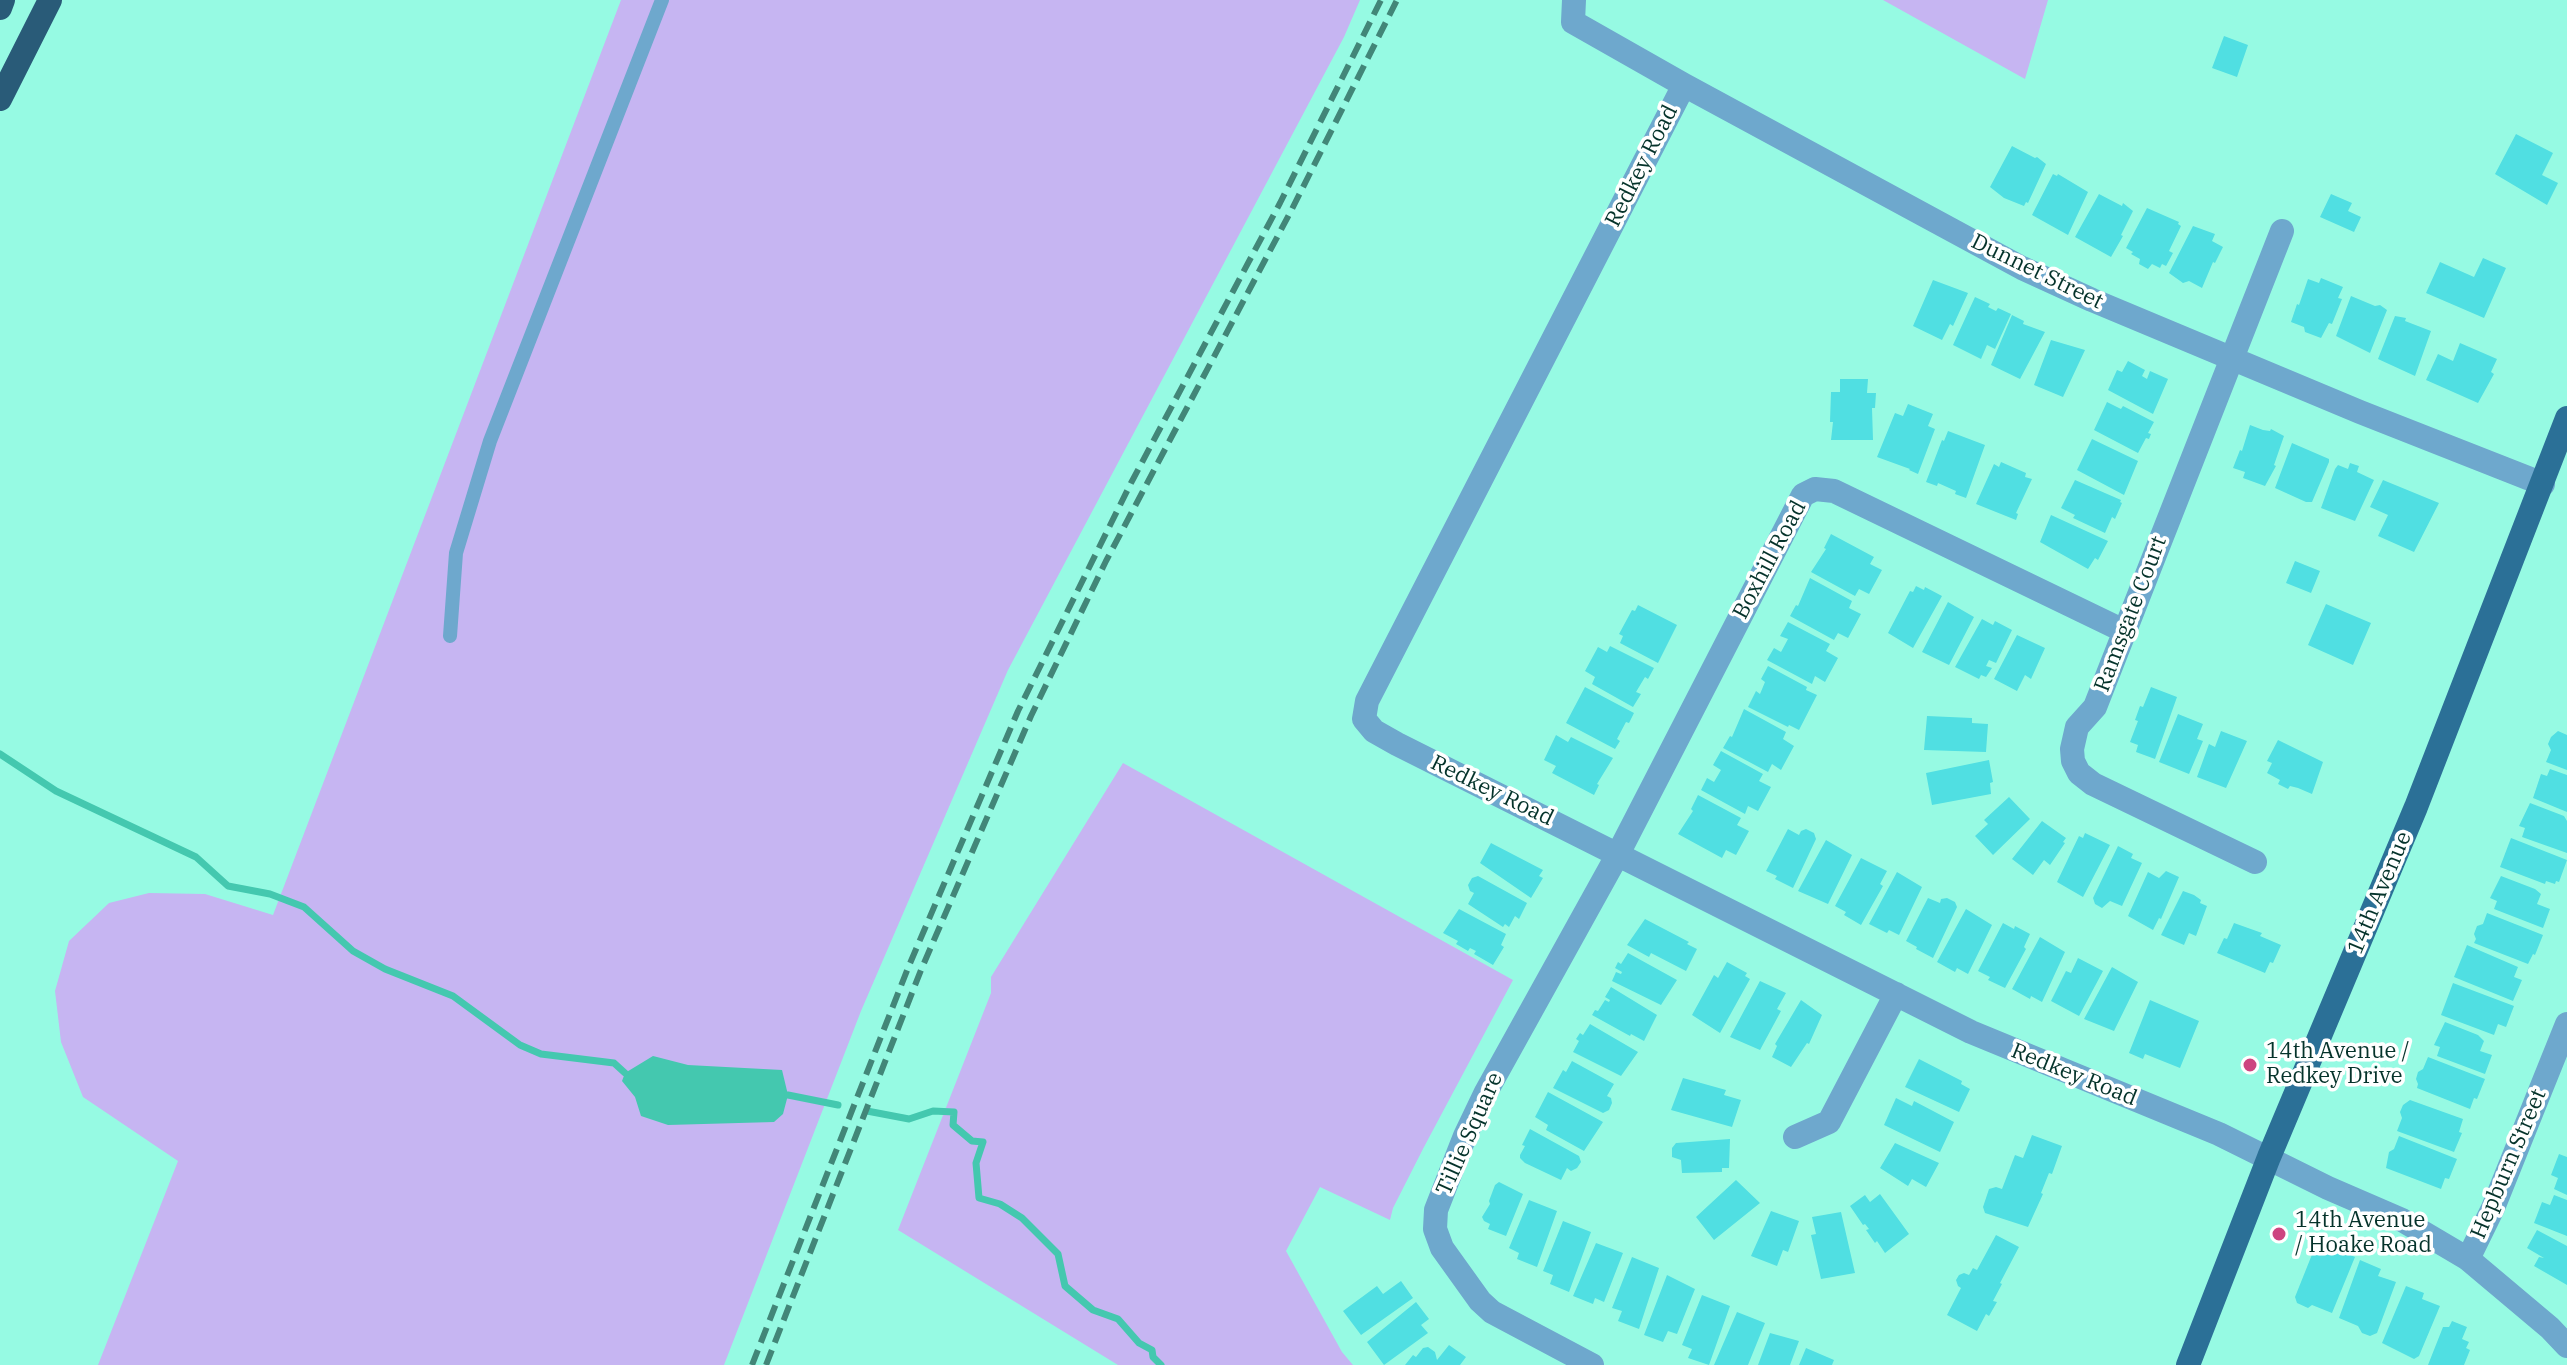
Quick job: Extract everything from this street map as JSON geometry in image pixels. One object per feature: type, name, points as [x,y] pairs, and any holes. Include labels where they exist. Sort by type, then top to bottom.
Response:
[{"type":"highway","points":[[0,8],[3,0]]},
{"type":"highway","points":[[0,99],[50,0]]},
{"type":"main road","name":"14th Avenue","points":[[2188,1365],[2269,1157],[2416,807],[2567,418]]},
{"type":"street","name":"Dunnet Street","points":[[1574,0],[1573,22],[2022,268],[2360,412],[2543,484]]},
{"type":"street","name":"Redkey Road","points":[[1684,85],[1367,701],[1364,719],[1374,731],[1397,744],[2012,1050],[2269,1157],[2328,1188],[2402,1220],[2468,1259],[2567,1346]]},
{"type":"street","name":"Ramsgate Court","points":[[2255,862],[2093,784],[2079,773],[2072,749],[2077,727],[2095,707],[2282,231]]},
{"type":"street","name":"Boxhill Road","points":[[1618,854],[1794,510],[1803,495],[1815,489],[1834,491],[2124,631]]},
{"type":"street","name":"Tillie Square","points":[[1592,1365],[1492,1312],[1480,1301],[1442,1248],[1435,1229],[1436,1210],[1447,1179],[1481,1103],[1618,854]]},
{"type":"street","points":[[1795,1137],[1829,1122],[1896,994]]},
{"type":"street","name":"Hepburn Street","points":[[2468,1259],[2561,1059],[2567,1024]]},
{"type":"lane","points":[[450,636],[456,553],[490,441],[662,0]]},
{"type":"shaded area","points":[[621,0],[1360,0],[1344,37],[1008,670],[861,1011],[724,1365],[98,1365],[178,1161],[83,1097],[61,1042],[55,991],[69,941],[109,903],[149,893],[205,894],[273,915]]},
{"type":"shaded area","points":[[1883,0],[2048,0],[2025,79]]},
{"type":"shaded area","points":[[1123,763],[1513,980],[1424,1147],[1390,1220],[1320,1187],[1286,1251],[1342,1352],[1353,1365],[1118,1365],[898,1230],[991,993],[991,977]]},
{"type":"shaded area","points":[[653,1056],[688,1065],[782,1070],[788,1095],[783,1114],[774,1122],[668,1125],[641,1116],[635,1097],[622,1081],[625,1073]]},
{"type":"building","points":[[2224,36],[2248,45],[2237,77],[2212,68]]},
{"type":"building","points":[[2516,134],[2553,153],[2542,175],[2558,183],[2547,205],[2495,174]]},
{"type":"building","points":[[2012,146],[2046,164],[2024,206],[2004,198],[1990,187]]},
{"type":"building","points":[[2053,174],[2088,192],[2068,235],[2032,215]]},
{"type":"building","points":[[2099,194],[2122,206],[2123,203],[2133,211],[2111,257],[2075,237]]},
{"type":"building","points":[[2331,194],[2352,203],[2348,211],[2361,217],[2354,232],[2320,217]]},
{"type":"building","points":[[2147,208],[2179,222],[2181,226],[2169,251],[2173,253],[2166,266],[2162,264],[2160,268],[2152,264],[2148,269],[2139,264],[2140,259],[2126,248]]},
{"type":"building","points":[[2193,226],[2215,234],[2212,241],[2223,247],[2202,288],[2189,281],[2183,283],[2169,273]]},
{"type":"building","points":[[2483,258],[2506,268],[2484,318],[2426,293],[2440,262],[2474,277]]},
{"type":"building","points":[[2321,278],[2343,287],[2338,298],[2342,299],[2332,324],[2329,323],[2321,338],[2291,322],[2308,279],[2319,283]]},
{"type":"building","points":[[1933,280],[1968,293],[1953,326],[1950,324],[1942,340],[1913,326]]},
{"type":"building","points":[[2351,296],[2387,310],[2370,353],[2336,336]]},
{"type":"building","points":[[1975,297],[1990,304],[1988,307],[1996,311],[1998,308],[2011,314],[1995,349],[1987,345],[1981,359],[1953,345]]},
{"type":"building","points":[[2012,315],[2024,321],[2023,324],[2045,332],[2020,379],[1991,365]]},
{"type":"building","points":[[2395,316],[2431,331],[2415,376],[2378,359]]},
{"type":"building","points":[[2051,340],[2085,350],[2063,397],[2034,385]]},
{"type":"building","points":[[2460,343],[2497,359],[2491,372],[2494,374],[2478,403],[2426,380],[2438,354],[2453,361]]},
{"type":"building","points":[[2128,361],[2145,370],[2142,376],[2147,379],[2150,371],[2168,379],[2153,414],[2108,390],[2117,370],[2122,372]]},
{"type":"building","points":[[1840,379],[1868,379],[1867,393],[1876,393],[1875,408],[1872,408],[1873,440],[1831,440],[1831,392],[1840,392]]},
{"type":"building","points":[[2107,402],[2121,409],[2123,406],[2154,422],[2148,433],[2151,434],[2149,439],[2146,438],[2138,453],[2094,430]]},
{"type":"building","points":[[1908,404],[1933,414],[1928,426],[1935,429],[1918,474],[1877,457],[1895,413],[1903,416]]},
{"type":"building","points":[[2250,425],[2263,430],[2271,429],[2284,436],[2276,466],[2265,486],[2243,478],[2245,472],[2233,468]]},
{"type":"building","points":[[1948,431],[1985,445],[1966,498],[1938,483],[1937,486],[1926,482]]},
{"type":"building","points":[[2092,439],[2138,461],[2124,495],[2077,470]]},
{"type":"building","points":[[2292,443],[2329,459],[2312,502],[2275,488]]},
{"type":"building","points":[[2001,462],[2032,479],[2016,513],[2016,520],[1976,504],[1994,464],[1999,467]]},
{"type":"building","points":[[2350,463],[2359,466],[2357,472],[2374,480],[2355,521],[2321,508],[2335,469],[2338,465],[2348,469]]},
{"type":"building","points":[[2075,480],[2121,500],[2115,519],[2112,517],[2105,533],[2073,518],[2075,515],[2061,508]]},
{"type":"building","points":[[2383,480],[2439,503],[2414,552],[2378,536],[2388,515],[2370,507]]},
{"type":"building","points":[[2051,515],[2108,541],[2098,560],[2095,558],[2088,569],[2040,542]]},
{"type":"building","points":[[1831,534],[1874,557],[1870,564],[1882,570],[1869,594],[1859,589],[1855,596],[1811,572],[1826,549]]},
{"type":"building","points":[[2295,561],[2320,571],[2311,593],[2286,583]]},
{"type":"building","points":[[1810,578],[1852,601],[1849,608],[1861,614],[1848,638],[1838,633],[1834,640],[1790,616],[1798,606]]},
{"type":"building","points":[[1916,586],[1942,596],[1913,648],[1888,633],[1910,591],[1913,592]]},
{"type":"building","points":[[1948,602],[1974,617],[1949,665],[1922,652]]},
{"type":"building","points":[[2326,604],[2371,623],[2353,665],[2308,645]]},
{"type":"building","points":[[1638,605],[1677,625],[1658,663],[1620,643],[1623,636],[1619,634]]},
{"type":"building","points":[[1982,619],[1993,625],[1995,621],[2012,630],[1996,663],[1989,660],[1986,666],[1992,668],[1986,677],[1981,675],[1979,679],[1955,667]]},
{"type":"building","points":[[1788,622],[1830,644],[1826,651],[1838,658],[1825,682],[1815,676],[1812,684],[1767,660],[1774,648],[1781,652],[1788,639],[1780,636]]},
{"type":"building","points":[[2017,635],[2045,648],[2031,679],[2025,675],[2017,691],[1994,679]]},
{"type":"building","points":[[1610,646],[1654,668],[1636,692],[1641,694],[1633,707],[1592,684],[1595,677],[1585,671],[1598,647],[1607,652]]},
{"type":"building","points":[[1768,666],[1817,695],[1799,730],[1748,707],[1756,691],[1760,694],[1765,682],[1761,679]]},
{"type":"building","points":[[1585,687],[1634,713],[1617,739],[1620,741],[1615,749],[1566,723]]},
{"type":"building","points":[[2151,687],[2177,697],[2155,759],[2136,752],[2138,745],[2130,742],[2140,706],[2143,707]]},
{"type":"building","points":[[1744,709],[1786,732],[1783,739],[1794,746],[1781,770],[1772,764],[1768,772],[1723,748],[1732,737]]},
{"type":"building","points":[[2178,714],[2203,724],[2197,739],[2203,741],[2189,774],[2159,762]]},
{"type":"building","points":[[1927,716],[1972,718],[1972,723],[1988,724],[1986,752],[1924,750]]},
{"type":"building","points":[[2221,731],[2247,741],[2226,788],[2197,777],[2209,744],[2215,747]]},
{"type":"building","points":[[2558,731],[2567,735],[2567,770],[2546,762],[2551,750],[2548,744]]},
{"type":"building","points":[[1556,735],[1568,742],[1571,737],[1613,758],[1594,795],[1552,773],[1556,766],[1544,760]]},
{"type":"building","points":[[2278,740],[2323,762],[2312,794],[2290,786],[2288,789],[2267,773],[2272,763],[2267,761]]},
{"type":"building","points":[[1721,751],[1763,774],[1759,781],[1771,787],[1758,811],[1748,806],[1745,814],[1701,790],[1707,778],[1714,782],[1721,770],[1713,765]]},
{"type":"building","points":[[1989,760],[1993,782],[1990,783],[1991,794],[1932,805],[1926,773]]},
{"type":"building","points":[[2550,769],[2567,775],[2567,812],[2533,798],[2541,774],[2547,776]]},
{"type":"building","points":[[1698,795],[1741,818],[1737,825],[1749,831],[1736,855],[1726,850],[1722,858],[1678,834],[1693,811],[1691,809]]},
{"type":"building","points":[[2009,797],[2030,819],[1993,855],[1975,836],[1988,824],[1984,820]]},
{"type":"building","points":[[2530,803],[2564,816],[2567,821],[2567,853],[2522,837],[2525,828],[2519,826]]},
{"type":"building","points":[[2042,821],[2066,838],[2050,865],[2044,860],[2033,875],[2012,859]]},
{"type":"building","points":[[1788,829],[1799,835],[1806,829],[1814,833],[1816,839],[1793,888],[1766,871]]},
{"type":"building","points":[[2085,833],[2110,845],[2083,897],[2057,882],[2079,836],[2083,838]]},
{"type":"building","points":[[2511,838],[2567,860],[2559,882],[2546,881],[2545,884],[2500,867]]},
{"type":"building","points":[[1826,840],[1852,855],[1828,904],[1798,891]]},
{"type":"building","points":[[1491,843],[1543,870],[1539,876],[1543,878],[1531,898],[1480,863]]},
{"type":"building","points":[[2118,846],[2142,863],[2122,906],[2110,901],[2102,908],[2095,904],[2093,898]]},
{"type":"building","points":[[1861,858],[1887,871],[1880,884],[1883,886],[1861,925],[1835,906]]},
{"type":"building","points":[[2166,871],[2179,877],[2153,930],[2128,916],[2148,872],[2159,878]]},
{"type":"building","points":[[1897,872],[1922,887],[1899,935],[1869,924]]},
{"type":"building","points":[[1478,876],[1527,903],[1519,919],[1515,916],[1509,927],[1505,924],[1503,927],[1468,904],[1474,893],[1468,885],[1472,878]]},
{"type":"building","points":[[2501,876],[2541,894],[2537,904],[2550,909],[2543,928],[2494,909],[2497,901],[2490,898]]},
{"type":"building","points":[[2183,891],[2194,895],[2207,906],[2196,936],[2189,933],[2184,945],[2161,935]]},
{"type":"building","points":[[1928,898],[1940,903],[1941,899],[1947,898],[1957,907],[1933,958],[1906,941]]},
{"type":"building","points":[[1459,909],[1506,934],[1501,945],[1504,947],[1493,965],[1474,954],[1476,951],[1470,948],[1468,951],[1443,933]]},
{"type":"building","points":[[1966,909],[1992,925],[1968,974],[1957,968],[1955,972],[1937,962]]},
{"type":"building","points":[[2487,913],[2543,935],[2528,964],[2474,943],[2477,926],[2483,924]]},
{"type":"building","points":[[1645,919],[1697,949],[1686,971],[1627,945]]},
{"type":"building","points":[[2003,923],[2030,934],[2024,947],[2026,949],[2005,988],[1978,971]]},
{"type":"building","points":[[2234,923],[2262,933],[2260,936],[2281,945],[2265,973],[2217,953]]},
{"type":"building","points":[[2040,937],[2065,952],[2042,1002],[2012,989]]},
{"type":"building","points":[[2467,945],[2518,967],[2514,977],[2522,980],[2513,1001],[2454,977]]},
{"type":"building","points":[[1628,953],[1677,980],[1661,1005],[1612,981],[1616,972],[1621,974],[1615,968]]},
{"type":"building","points":[[2078,958],[2103,971],[2079,1016],[2051,1001],[2066,971],[2071,973]]},
{"type":"building","points":[[1727,962],[1747,973],[1745,976],[1750,979],[1720,1033],[1692,1015],[1714,975],[1718,978]]},
{"type":"building","points":[[2112,967],[2138,982],[2114,1031],[2084,1019]]},
{"type":"building","points":[[1760,981],[1786,993],[1777,1009],[1781,1011],[1760,1050],[1730,1037]]},
{"type":"building","points":[[2453,983],[2514,1006],[2506,1027],[2498,1024],[2494,1035],[2441,1015]]},
{"type":"building","points":[[1611,987],[1657,1015],[1644,1041],[1592,1015],[1605,1000],[1609,1002],[1605,997]]},
{"type":"building","points":[[1801,1000],[1822,1015],[1809,1044],[1791,1067],[1772,1057],[1775,1044]]},
{"type":"building","points":[[2150,1000],[2199,1021],[2180,1068],[2145,1054],[2143,1059],[2129,1053]]},
{"type":"building","points":[[2445,1022],[2478,1035],[2484,1041],[2480,1051],[2492,1055],[2485,1074],[2437,1056],[2440,1047],[2434,1045]]},
{"type":"building","points":[[1590,1024],[1638,1052],[1621,1076],[1573,1052],[1579,1041],[1576,1039]]},
{"type":"building","points":[[2428,1057],[2485,1079],[2470,1109],[2417,1088],[2418,1072],[2423,1069]]},
{"type":"building","points":[[1919,1059],[1962,1081],[1961,1084],[1970,1089],[1959,1112],[1905,1087]]},
{"type":"building","points":[[1572,1061],[1614,1084],[1607,1096],[1612,1103],[1609,1110],[1603,1113],[1553,1088]]},
{"type":"building","points":[[1683,1078],[1726,1090],[1724,1095],[1741,1100],[1732,1127],[1671,1110]]},
{"type":"building","points":[[1548,1092],[1603,1122],[1584,1151],[1546,1130],[1548,1125],[1535,1117]]},
{"type":"building","points":[[1896,1098],[1912,1106],[1914,1101],[1954,1122],[1940,1152],[1884,1125]]},
{"type":"building","points":[[2410,1100],[2463,1119],[2459,1132],[2462,1133],[2454,1152],[2397,1131],[2402,1118],[2400,1112]]},
{"type":"building","points":[[1530,1129],[1579,1156],[1581,1162],[1577,1168],[1571,1171],[1567,1168],[1561,1180],[1525,1163],[1520,1155]]},
{"type":"building","points":[[2032,1135],[2062,1146],[2028,1227],[1985,1213],[1983,1207],[1989,1189],[2002,1189],[2015,1155],[2023,1158]]},
{"type":"building","points":[[2399,1136],[2457,1159],[2441,1189],[2386,1168],[2389,1152],[2394,1149]]},
{"type":"building","points":[[1730,1139],[1729,1168],[1722,1168],[1722,1172],[1682,1173],[1681,1160],[1672,1157],[1672,1148],[1676,1143]]},
{"type":"building","points":[[1895,1143],[1939,1163],[1926,1187],[1912,1179],[1908,1186],[1880,1168]]},
{"type":"building","points":[[2559,1154],[2567,1157],[2567,1195],[2554,1189],[2558,1178],[2551,1175]]},
{"type":"building","points":[[1736,1180],[1760,1203],[1714,1240],[1696,1217]]},
{"type":"building","points":[[1499,1182],[1523,1194],[1506,1236],[1488,1229],[1490,1224],[1482,1217]]},
{"type":"building","points":[[1880,1194],[1909,1234],[1885,1253],[1850,1206],[1865,1195],[1870,1202]]},
{"type":"building","points":[[2554,1195],[2567,1200],[2567,1236],[2534,1223],[2542,1202],[2550,1205]]},
{"type":"building","points":[[1529,1200],[1557,1211],[1537,1267],[1517,1259],[1519,1253],[1509,1248]]},
{"type":"building","points":[[1771,1211],[1799,1221],[1788,1252],[1783,1250],[1777,1266],[1751,1256]]},
{"type":"building","points":[[1841,1212],[1855,1273],[1821,1279],[1811,1235],[1816,1234],[1812,1217]]},
{"type":"building","points":[[1563,1221],[1591,1232],[1569,1292],[1550,1284],[1553,1275],[1543,1271]]},
{"type":"building","points":[[2537,1230],[2567,1246],[2567,1285],[2534,1266],[2539,1257],[2544,1258],[2527,1248]]},
{"type":"building","points":[[1996,1235],[2019,1247],[2000,1283],[1993,1301],[1997,1302],[1977,1331],[1947,1315],[1961,1288],[1956,1280],[1959,1275],[1969,1275],[1973,1268],[1977,1270]]},
{"type":"building","points":[[1596,1243],[1623,1253],[1604,1302],[1595,1298],[1593,1304],[1573,1296]]},
{"type":"building","points":[[2315,1247],[2333,1255],[2336,1249],[2355,1257],[2332,1313],[2312,1305],[2308,1308],[2297,1303],[2295,1297]]},
{"type":"building","points":[[1632,1257],[1659,1268],[1639,1329],[1618,1321],[1622,1311],[1612,1308]]},
{"type":"building","points":[[2360,1260],[2381,1269],[2378,1276],[2396,1282],[2377,1333],[2370,1336],[2362,1333],[2358,1326],[2339,1318]]},
{"type":"building","points":[[1667,1275],[1695,1289],[1677,1334],[1668,1331],[1663,1342],[1644,1335]]},
{"type":"building","points":[[1401,1281],[1413,1298],[1361,1335],[1343,1311],[1377,1286],[1383,1294]]},
{"type":"building","points":[[2406,1286],[2424,1293],[2422,1299],[2440,1306],[2419,1356],[2414,1359],[2382,1343]]},
{"type":"building","points":[[1702,1295],[1730,1306],[1709,1365],[1688,1358],[1692,1349],[1682,1345]]},
{"type":"building","points":[[1416,1302],[1429,1319],[1421,1325],[1428,1333],[1384,1365],[1367,1342]]},
{"type":"building","points":[[1737,1312],[1765,1323],[1748,1365],[1714,1365]]},
{"type":"building","points":[[2452,1321],[2467,1327],[2462,1339],[2469,1342],[2466,1348],[2470,1350],[2464,1365],[2428,1365],[2443,1327],[2449,1327]]},
{"type":"building","points":[[1770,1333],[1799,1341],[1790,1365],[1758,1365]]},
{"type":"building","points":[[1449,1345],[1466,1357],[1460,1365],[1405,1365],[1413,1355],[1416,1357],[1423,1348],[1428,1347],[1435,1352],[1437,1360]]},
{"type":"building","points":[[1806,1348],[1834,1360],[1832,1365],[1799,1365]]},
{"type":"waterway","points":[[0,754],[56,791],[196,857],[228,886],[270,894],[304,907],[353,951],[385,969],[453,996],[520,1045],[541,1054],[614,1063],[625,1073]]},
{"type":"waterway","points":[[788,1095],[838,1105]]},
{"type":"waterway","points":[[867,1111],[909,1119],[933,1111],[954,1112],[953,1125],[972,1141],[983,1142],[976,1163],[979,1198],[1000,1204],[1022,1218],[1058,1254],[1065,1286],[1093,1310],[1118,1319],[1139,1343],[1152,1350],[1153,1357],[1161,1365]]},
{"type":"railway","points":[[752,1365],[908,968],[1018,711],[1131,483],[1280,203],[1381,0]]},
{"type":"railway","points":[[766,1365],[921,970],[1031,716],[1106,561],[1292,209],[1397,0]]},
{"type":"place","name":"14th Avenue / Redkey Drive","points":[[2250,1065]]},
{"type":"place","name":"14th Avenue / Hoake Road","points":[[2279,1234]]}]
